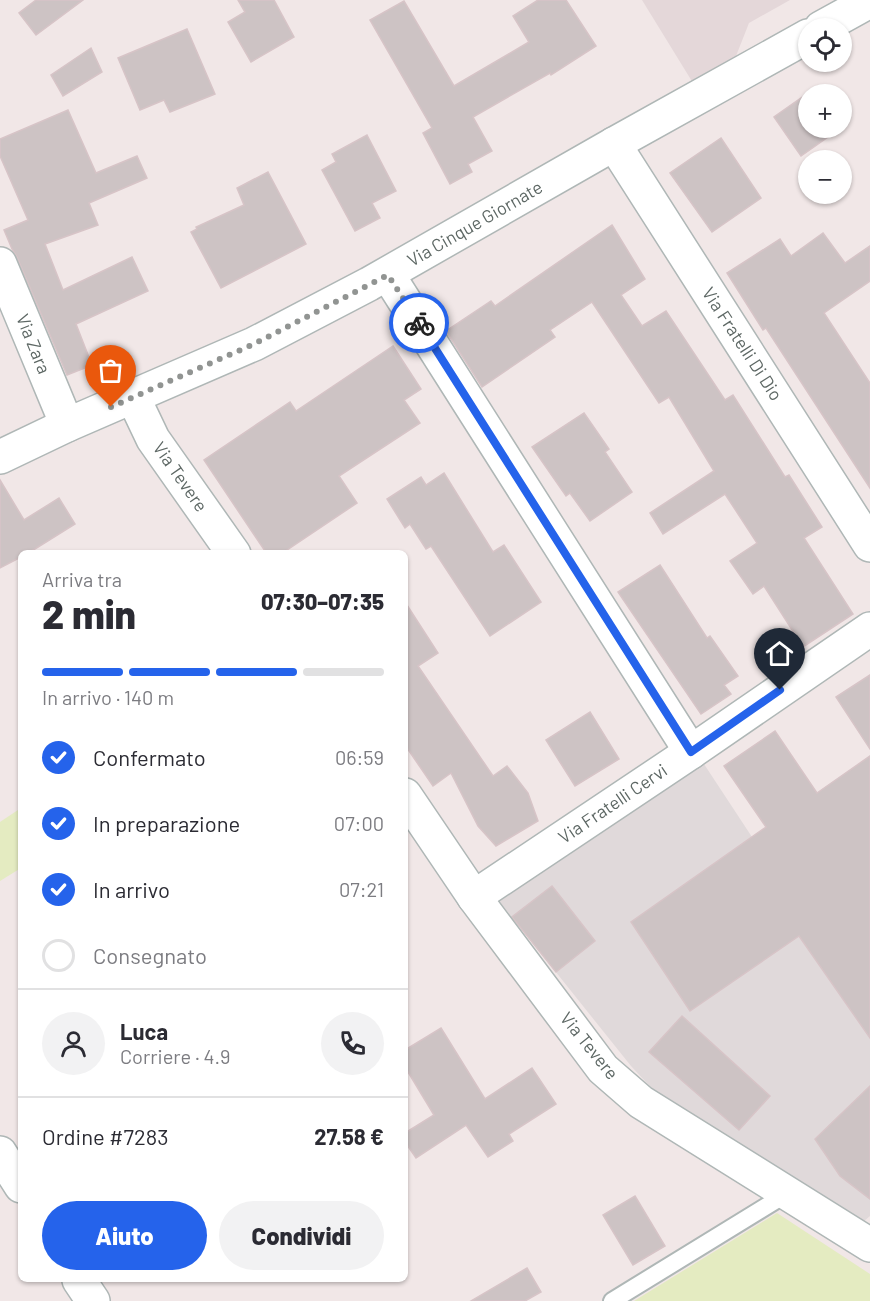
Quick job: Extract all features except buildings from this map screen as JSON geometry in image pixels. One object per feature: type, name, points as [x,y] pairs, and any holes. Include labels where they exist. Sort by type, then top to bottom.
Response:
[{"type":"street","points":[[839,18],[870,1]]},
{"type":"street","name":"Via Cinque Giornate","points":[[0,457],[67,425],[254,344],[388,275],[614,144],[798,42]]},
{"type":"street","name":"Via Fratelli Di Dio","points":[[614,144],[870,545]]},
{"type":"street","name":"Via Zara","points":[[0,264],[67,425]]},
{"type":"street","points":[[388,275],[691,752]]},
{"type":"street","name":"Via Tevere","points":[[132,398],[153,439],[231,550]]},
{"type":"street","name":"Via Fratelli Cervi","points":[[474,897],[870,629]]},
{"type":"street","name":"Via Tevere","points":[[408,799],[474,897],[603,1069],[641,1102],[870,1245]]},
{"type":"street","points":[[0,1153],[18,1181]]},
{"type":"street","points":[[80,1282],[93,1301]]},
{"type":"lane","points":[[612,1301],[788,1193]]},
{"type":"shaded area","points":[[642,0],[790,0],[749,23],[736,56],[693,83]]},
{"type":"shaded area","points":[[870,756],[870,1216],[863,1222],[658,1095],[631,1066],[495,896],[702,761],[752,837]]},
{"type":"green space","points":[[18,810],[18,870],[0,881],[0,822]]},
{"type":"green space","points":[[777,1213],[870,1274],[870,1301],[634,1301]]},
{"type":"way so far","points":[[111,407],[254,344],[388,275],[419,323]]},
{"type":"route","points":[[419,323],[691,752],[780,690]]}]
